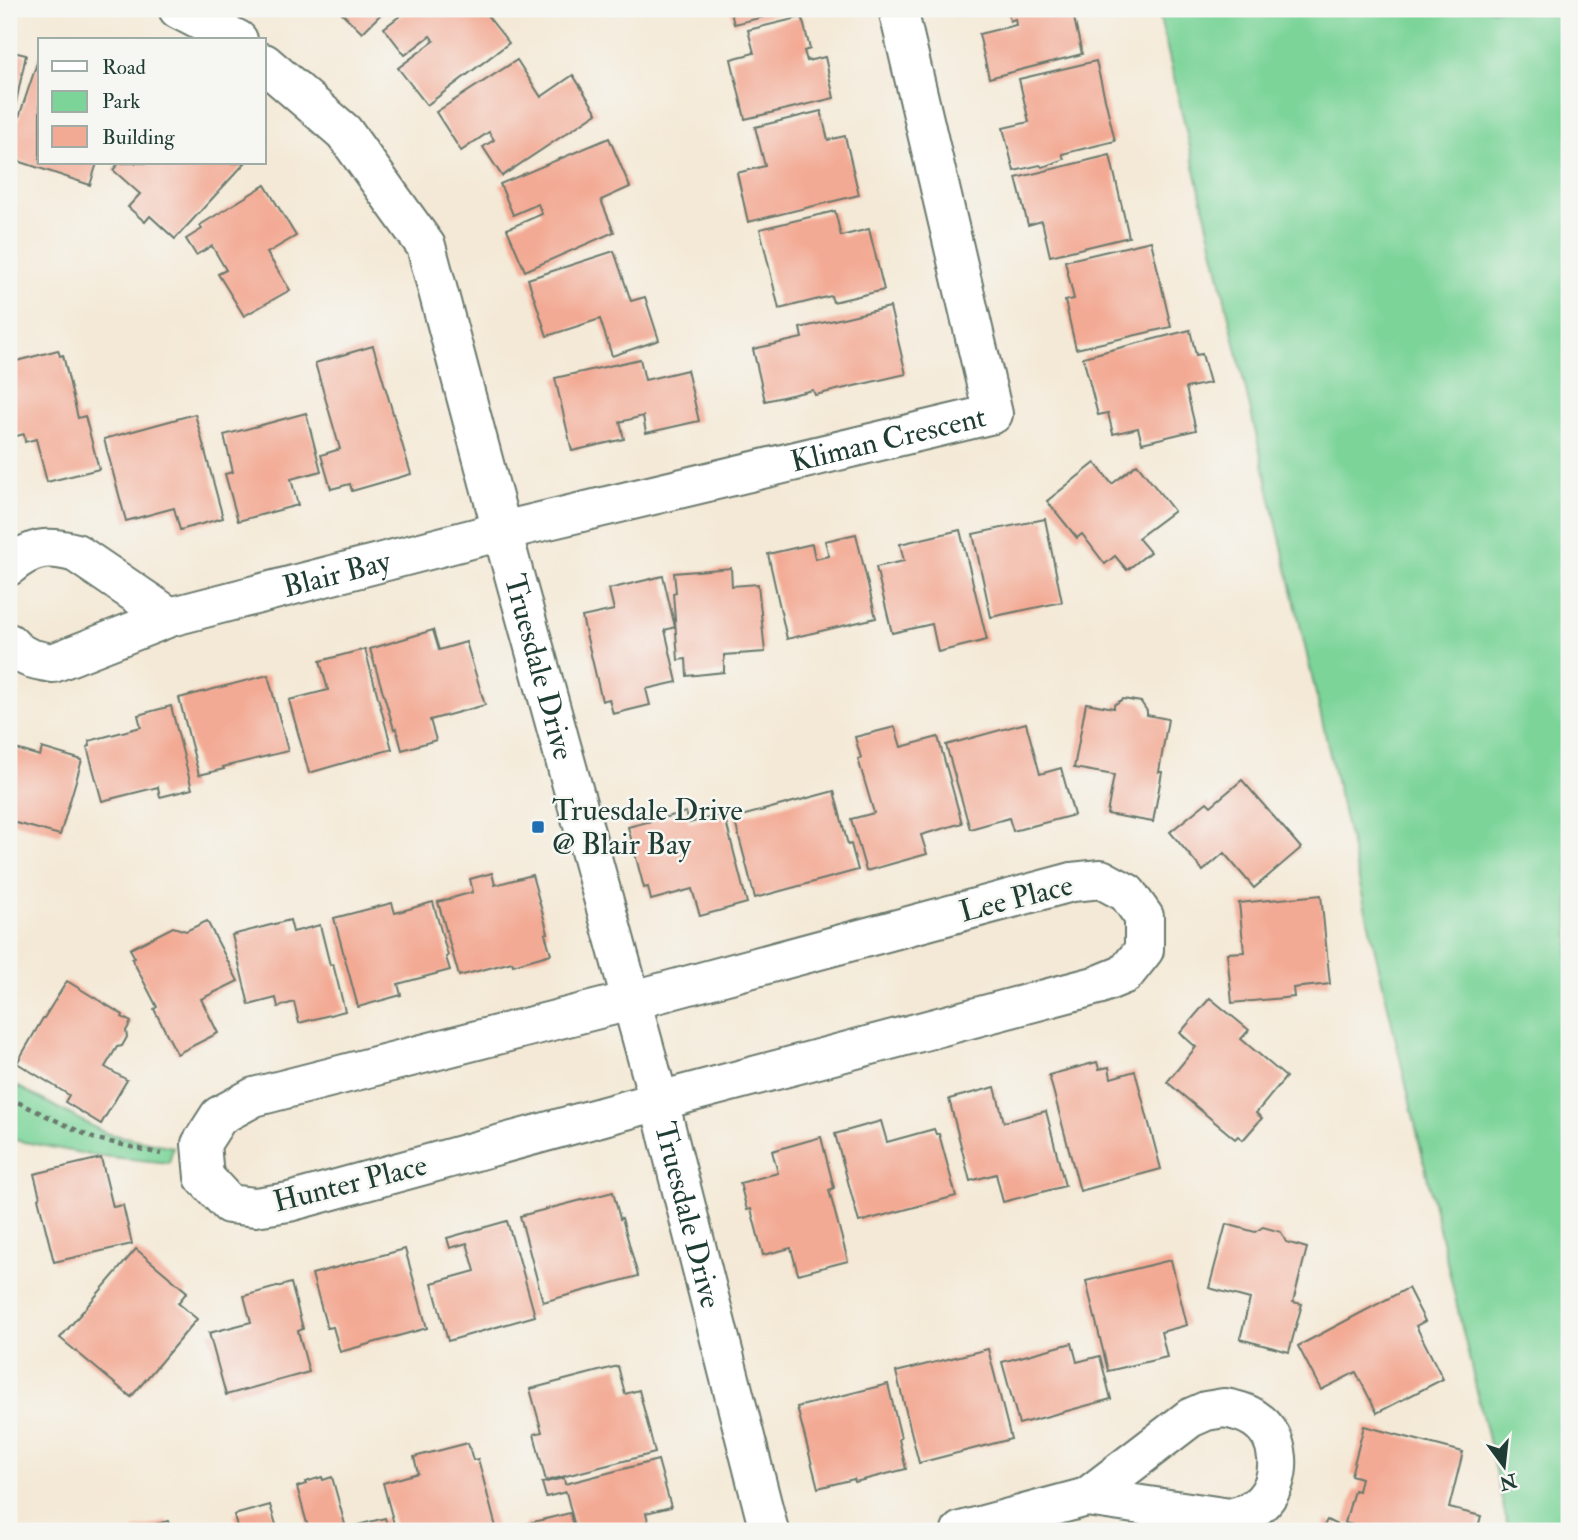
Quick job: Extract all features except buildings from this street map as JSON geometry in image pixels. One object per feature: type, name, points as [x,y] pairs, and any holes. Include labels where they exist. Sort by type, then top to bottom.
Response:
[{"type":"street","points":[[178,9],[234,38]]},
{"type":"street","name":"Kliman Crescent","points":[[502,531],[993,414],[898,9]]},
{"type":"street","name":"Truesdale Drive","points":[[266,65],[344,132],[426,246],[659,1101],[769,1531]]},
{"type":"street","name":"Blair Bay","points":[[9,643],[15,650],[33,660],[53,663],[170,617],[502,531]]},
{"type":"street","points":[[9,566],[24,554],[41,548],[59,548],[76,553],[170,617]]},
{"type":"street","name":"Lee Place","points":[[630,1000],[1072,882],[1101,879],[1127,892],[1144,917],[1144,950],[1125,974],[1098,985],[659,1101]]},
{"type":"street","points":[[202,1156],[201,1144],[219,1116],[254,1097],[630,1000]]},
{"type":"street","name":"Hunter Place","points":[[202,1156],[204,1177],[229,1204],[256,1207],[289,1202],[659,1101]]},
{"type":"street","points":[[961,1531],[1087,1497]]},
{"type":"path","points":[[9,1098],[93,1138],[158,1154],[202,1156]]},
{"type":"green space","points":[[1158,9],[1569,9],[1569,1531],[1509,1531]]},
{"type":"green space","points":[[9,1082],[105,1133],[173,1147],[169,1163],[91,1155],[9,1139]]},
{"type":"place","name":"Truesdale Drive @ Blair Bay","points":[[538,827]]}]
